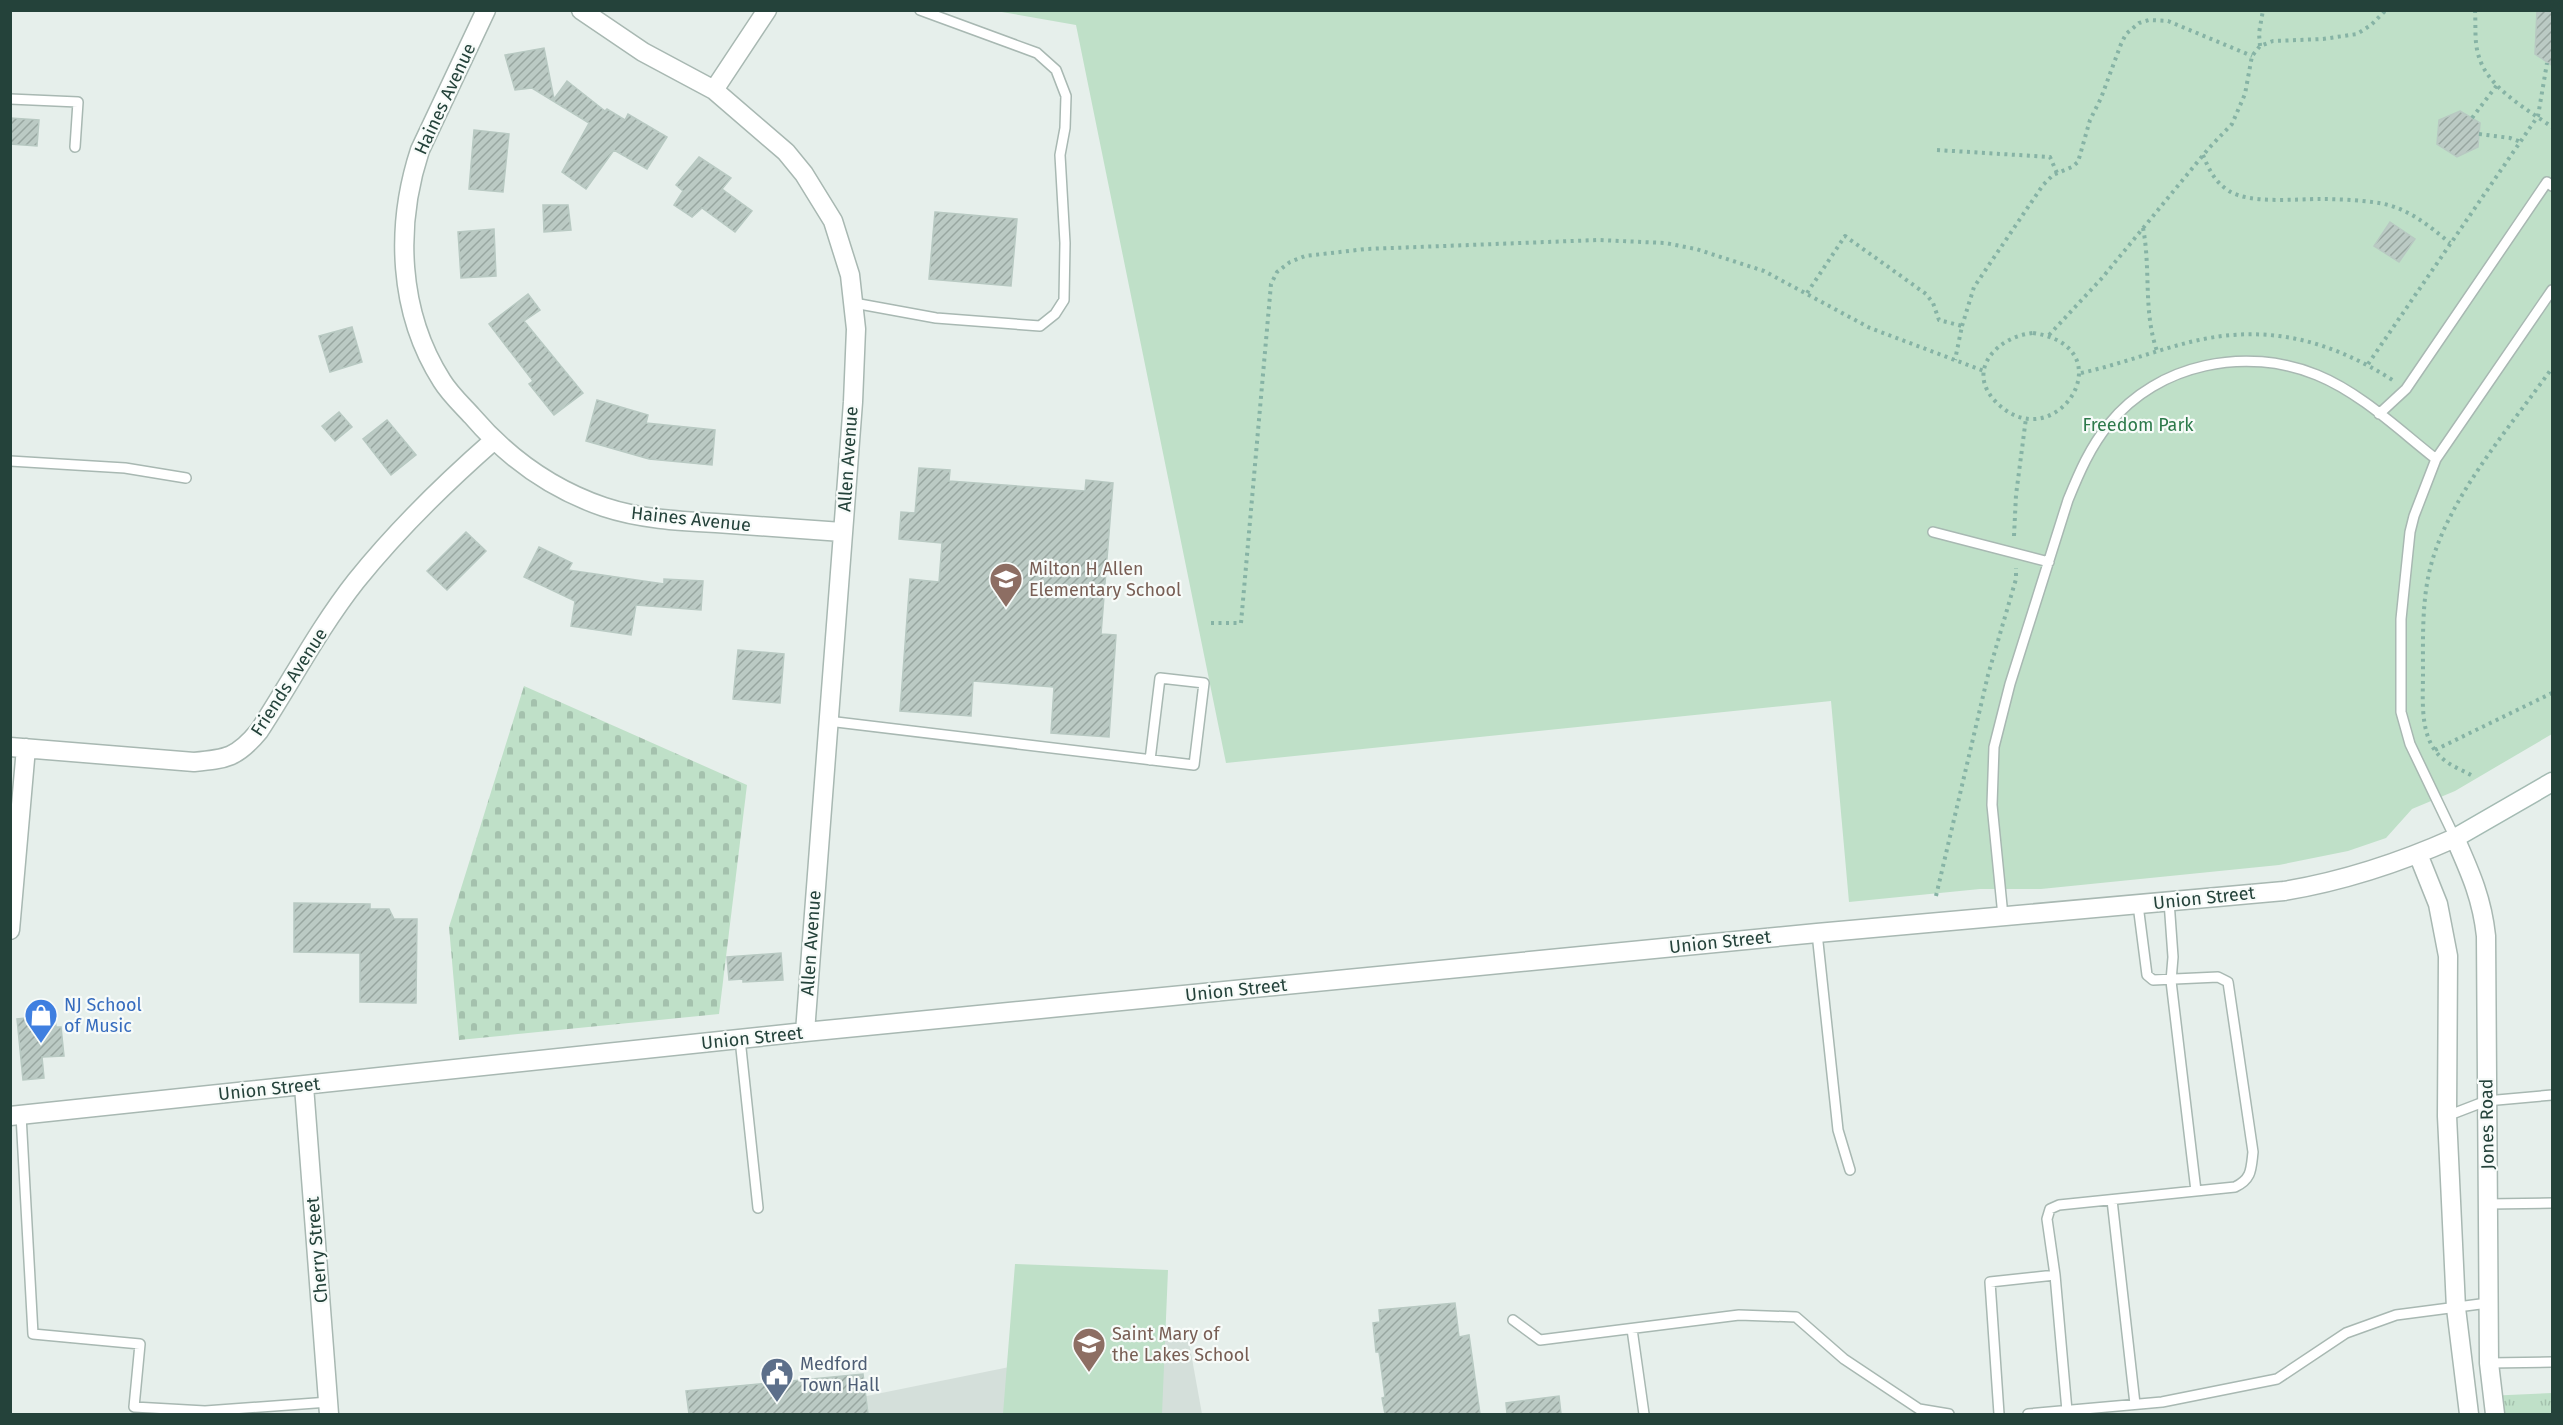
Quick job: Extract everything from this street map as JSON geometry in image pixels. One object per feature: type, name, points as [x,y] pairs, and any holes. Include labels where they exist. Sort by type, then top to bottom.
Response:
[{"type":"street","name":"Haines Avenue","points":[[486,10],[420,150],[407,203],[404,258],[413,312],[432,364],[443,383],[493,441],[513,458],[556,486],[604,507],[655,519],[842,532]]},
{"type":"street","name":"Allen Avenue","points":[[581,10],[643,52],[714,90],[786,152],[820,197],[833,221],[843,248],[855,303],[853,390],[805,1032]]},
{"type":"street","points":[[714,90],[766,10]]},
{"type":"street","name":"Friends Avenue","points":[[18,747],[194,762],[215,761],[231,757],[249,743],[259,731],[355,582],[441,488],[493,441]]},
{"type":"street","points":[[10,930],[18,747]]},
{"type":"street","name":"Union Street","points":[[16,1115],[805,1032],[2317,886],[2349,878],[2418,854],[2455,838],[2553,782]]},
{"type":"street","name":"Jones Road","points":[[2455,838],[2477,887],[2483,912],[2487,967],[2489,1363],[2495,1414]]},
{"type":"street","points":[[2418,854],[2438,904],[2448,956],[2446,1116],[2456,1308],[2469,1414]]},
{"type":"street","name":"Cherry Street","points":[[304,1086],[329,1408]]},
{"type":"lane","points":[[855,303],[936,318],[1040,326],[1055,314],[1064,300],[1065,243],[1060,155],[1065,128],[1066,96],[1056,70],[1037,53],[920,10]]},
{"type":"lane","points":[[10,99],[78,102],[75,147]]},
{"type":"lane","points":[[2379,414],[2406,388],[2547,182],[2553,186]]},
{"type":"lane","points":[[2455,838],[2410,744],[2401,712],[2401,619],[2410,532],[2436,459],[2553,290]]},
{"type":"lane","points":[[2003,916],[1992,805],[1994,747],[2010,684],[2068,500],[2094,444],[2125,406],[2170,378],[2221,361],[2273,362],[2319,376],[2346,390],[2436,459]]},
{"type":"lane","points":[[10,461],[124,468],[186,478]]},
{"type":"lane","points":[[1933,532],[2049,562]]},
{"type":"lane","points":[[828,721],[1150,760],[1194,765],[1204,683],[1160,678],[1150,760]]},
{"type":"lane","points":[[2169,901],[2173,957],[2171,981],[2196,1191]]},
{"type":"lane","points":[[2067,1411],[2055,1275],[2047,1219],[2050,1209],[2059,1205],[2235,1187],[2245,1182],[2250,1172],[2253,1152],[2228,982],[2218,977],[2171,981],[2153,980],[2147,975],[2138,905]]},
{"type":"lane","points":[[1816,933],[1838,1130],[1850,1170]]},
{"type":"lane","points":[[740,1039],[758,1208]]},
{"type":"lane","points":[[2446,1116],[2486,1101],[2553,1095]]},
{"type":"lane","points":[[16,1115],[33,1334],[140,1344],[134,1407],[205,1411],[329,1408]]},
{"type":"lane","points":[[2112,1200],[2135,1404]]},
{"type":"lane","points":[[2488,1204],[2553,1203]]},
{"type":"lane","points":[[1999,1414],[1990,1282],[2055,1275]]},
{"type":"lane","points":[[2028,1414],[2162,1402],[2277,1379],[2346,1333],[2396,1315],[2488,1303]]},
{"type":"lane","points":[[1513,1320],[1540,1340],[1739,1315],[1796,1317],[1844,1359],[1919,1409],[1949,1414]]},
{"type":"lane","points":[[1632,1329],[1644,1414]]},
{"type":"lane","points":[[2489,1363],[2553,1362]]},
{"type":"path","points":[[2260,46],[2259,33],[2263,10]]},
{"type":"path","points":[[2049,335],[2102,278],[2203,155],[2232,124],[2245,94],[2252,56],[2260,46],[2273,41],[2323,39],[2357,34],[2371,25],[2386,10]]},
{"type":"path","points":[[2475,10],[2479,58],[2485,70],[2497,85],[2553,127]]},
{"type":"path","points":[[1954,360],[1974,287],[2043,185],[2057,173],[2078,162],[2090,120],[2102,98],[2126,34],[2139,23],[2168,21],[2252,56]]},
{"type":"path","points":[[2368,364],[2538,117],[2547,63]]},
{"type":"path","points":[[2472,118],[2497,85]]},
{"type":"path","points":[[2479,134],[2510,138],[2521,142]]},
{"type":"path","points":[[1937,150],[2050,158],[2057,173]]},
{"type":"path","points":[[2203,155],[2218,183],[2231,192],[2254,198],[2380,203],[2417,216],[2450,243]]},
{"type":"path","points":[[2143,228],[2147,251],[2147,303],[2151,334],[2157,351]]},
{"type":"path","points":[[1807,293],[1845,236],[1926,294],[1933,303],[1939,320],[1962,326]]},
{"type":"path","points":[[1211,623],[1241,623],[1271,284],[1277,272],[1290,262],[1305,256],[1365,249],[1598,240],[1632,241],[1696,249],[1764,271],[1870,328],[1984,371]]},
{"type":"path","points":[[2019,334],[2049,335],[2070,350],[2081,373],[2075,392],[2067,405],[2056,414],[2026,418],[2001,407],[1991,396],[1984,371],[1987,360],[2005,340],[2019,334]]},
{"type":"path","points":[[2471,775],[2444,760],[2426,734],[2423,693],[2425,601],[2434,554],[2450,517],[2471,483],[2553,368]]},
{"type":"path","points":[[1936,896],[1988,675],[2016,579],[2013,528],[2026,418]]},
{"type":"path","points":[[2435,750],[2553,693]]},
{"type":"shaded area","name":"Saint Mary of the Lakes School","points":[[1187,1331],[1202,1414],[778,1414]]},
{"type":"green space","name":"Freedom Park","points":[[996,11],[2552,11],[2552,734],[2455,791],[2412,809],[2386,838],[2348,851],[2279,865],[2041,889],[1980,889],[1849,902],[1831,701],[1226,763],[1076,25]]},
{"type":"green space","points":[[524,686],[747,785],[719,1014],[459,1040],[449,927]]},
{"type":"green space","points":[[1015,1264],[1168,1270],[1162,1414],[1003,1414]]},
{"type":"green space","points":[[2552,1393],[2552,1414],[2488,1414],[2486,1396]]},
{"type":"building","points":[[2537,10],[2553,10],[2553,66],[2535,54]]},
{"type":"building","points":[[544,48],[554,99],[567,81],[605,111],[607,109],[625,120],[628,114],[667,137],[647,169],[614,150],[586,189],[562,172],[589,123],[532,88],[515,90],[505,55]]},
{"type":"building","points":[[2460,111],[2480,123],[2478,147],[2457,157],[2437,144],[2439,120]]},
{"type":"building","points":[[10,118],[39,120],[37,146],[10,144]]},
{"type":"building","points":[[474,130],[509,134],[503,192],[469,189]]},
{"type":"building","points":[[699,157],[731,178],[722,189],[752,211],[735,232],[702,208],[692,217],[674,205],[683,191],[676,185]]},
{"type":"building","points":[[543,205],[568,205],[571,230],[544,232]]},
{"type":"building","points":[[935,212],[1017,219],[1011,286],[929,279]]},
{"type":"building","points":[[2390,222],[2415,239],[2399,262],[2374,246]]},
{"type":"building","points":[[494,229],[496,276],[461,278],[458,232]]},
{"type":"building","points":[[528,294],[540,310],[524,321],[583,393],[554,415],[529,384],[533,381],[489,324]]},
{"type":"building","points":[[352,327],[362,362],[330,372],[319,336]]},
{"type":"building","points":[[597,400],[648,415],[646,423],[715,430],[712,465],[649,459],[586,441]]},
{"type":"building","points":[[339,412],[352,427],[335,441],[322,426]]},
{"type":"building","points":[[387,420],[416,455],[391,475],[363,439]]},
{"type":"building","name":"Milton H Allen Elementary School","points":[[919,468],[950,470],[949,481],[1085,491],[1086,480],[1113,483],[1101,634],[1116,635],[1109,737],[1051,733],[1054,687],[973,681],[971,716],[900,711],[910,579],[939,582],[942,543],[899,539],[901,512],[915,513]]},
{"type":"building","points":[[466,532],[486,551],[447,590],[427,571]]},
{"type":"building","points":[[539,547],[572,563],[568,570],[664,584],[664,579],[703,581],[701,610],[636,605],[631,635],[571,626],[575,601],[524,577]]},
{"type":"building","points":[[738,650],[784,654],[780,703],[733,699]]},
{"type":"building","points":[[294,903],[370,904],[370,909],[389,909],[394,919],[417,919],[416,1003],[360,1002],[360,953],[294,952]]},
{"type":"building","points":[[781,953],[783,980],[743,982],[743,979],[729,980],[727,957]]},
{"type":"building","name":"NJ School of Music","points":[[55,1015],[56,1027],[61,1027],[64,1056],[42,1057],[44,1078],[23,1080],[17,1019]]},
{"type":"building","points":[[1455,1303],[1459,1337],[1469,1335],[1480,1414],[1385,1414],[1382,1398],[1385,1397],[1373,1323],[1380,1322],[1379,1310]]},
{"type":"building","name":"Medford Town Hall","points":[[863,1374],[868,1414],[689,1414],[686,1391]]},
{"type":"building","points":[[1559,1396],[1561,1414],[1507,1414],[1506,1403]]},
{"type":"place","name":"Milton H Allen Elementary School","points":[[1006,608]]},
{"type":"place","name":"NJ School of Music","points":[[41,1044]]},
{"type":"place","name":"Saint Mary of the Lakes School","points":[[1089,1373]]},
{"type":"place","name":"Medford Town Hall","points":[[777,1403]]}]
